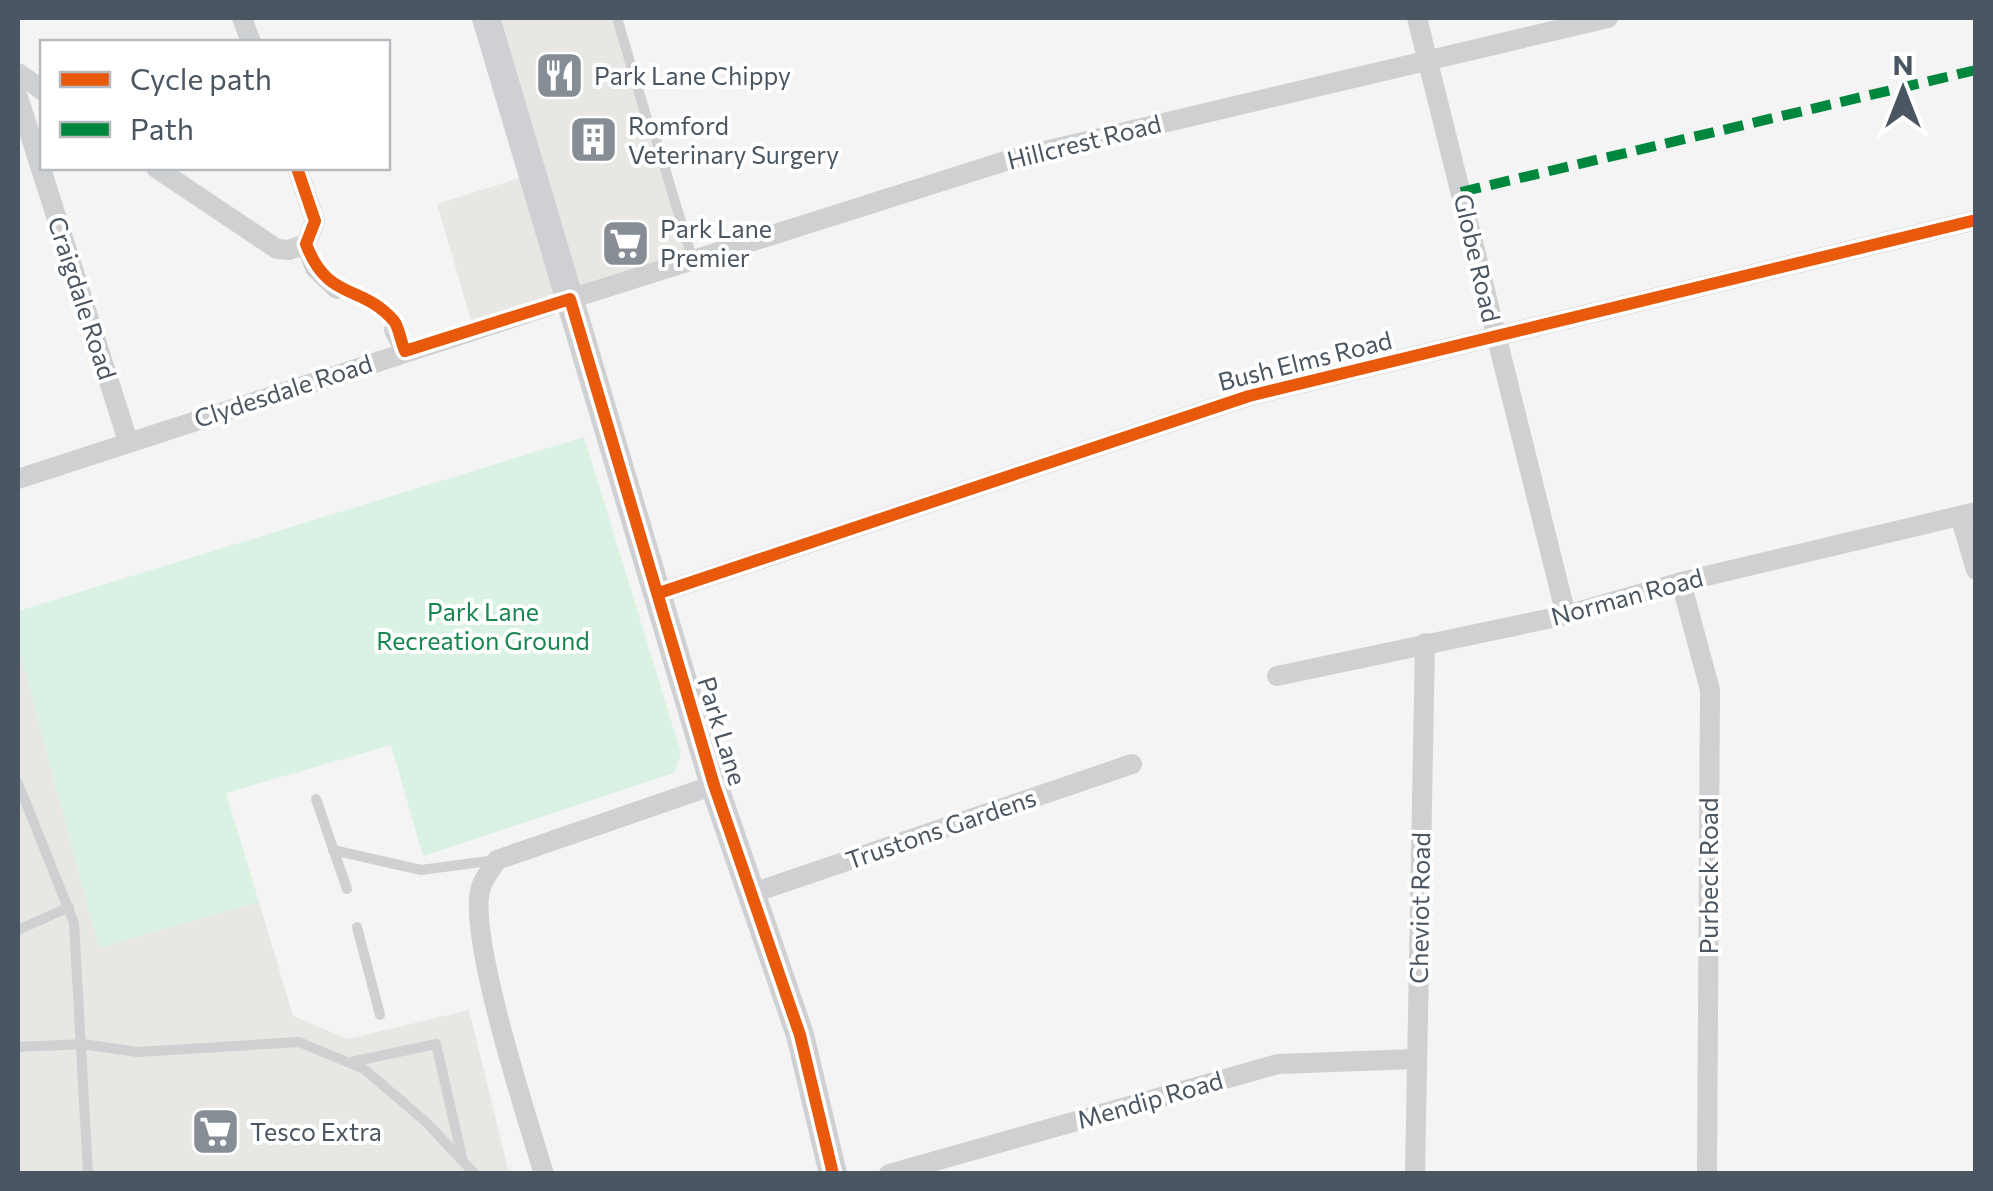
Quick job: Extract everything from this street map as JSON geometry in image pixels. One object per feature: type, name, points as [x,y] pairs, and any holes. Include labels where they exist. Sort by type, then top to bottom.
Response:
[{"type":"street","name":"Park Lane","points":[[486,18],[559,303],[658,593],[714,785],[800,1035],[833,1174]]},
{"type":"street","name":"Globe Road","points":[[1417,18],[1566,615]]},
{"type":"street","name":"Hillcrest Road","points":[[559,303],[1015,158],[1608,18]]},
{"type":"street","points":[[18,73],[40,89]]},
{"type":"street","name":"Craigdale Road","points":[[18,98],[40,167]]},
{"type":"street","name":"Craigdale Road","points":[[41,170],[128,442]]},
{"type":"street","points":[[159,170],[277,249],[306,244]]},
{"type":"street","points":[[297,170],[315,221],[306,244],[315,268],[337,289]]},
{"type":"street","name":"Bush Elms Road","points":[[658,593],[1249,396],[1976,220]]},
{"type":"street","name":"Clydesdale Road","points":[[18,479],[559,303]]},
{"type":"street","points":[[394,330],[405,351]]},
{"type":"street","points":[[1968,514],[1976,570]]},
{"type":"street","name":"Norman Road","points":[[1277,676],[1566,615],[1681,582],[1968,514]]},
{"type":"street","name":"Purbeck Road","points":[[1681,582],[1710,690],[1706,1174]]},
{"type":"street","name":"Cheviot Road","points":[[1415,1174],[1426,643]]},
{"type":"street","name":"Trustons Gardens","points":[[750,894],[1132,764]]},
{"type":"street","points":[[544,1174],[502,1034],[479,914],[481,888],[496,860],[714,785]]},
{"type":"street","name":"Mendip Road","points":[[888,1174],[1278,1064],[1416,1059]]},
{"type":"lane","points":[[617,18],[646,119]]},
{"type":"lane","points":[[656,138],[693,261]]},
{"type":"lane","points":[[18,783],[69,907],[82,1044],[88,1174]]},
{"type":"lane","points":[[316,799],[347,889]]},
{"type":"lane","points":[[333,850],[420,870],[496,860]]},
{"type":"lane","points":[[18,930],[69,907]]},
{"type":"lane","points":[[357,926],[380,1014]]},
{"type":"lane","points":[[18,1047],[82,1044],[138,1052],[299,1042],[350,1062],[389,1090],[474,1174]]},
{"type":"lane","points":[[350,1062],[436,1044],[462,1158]]},
{"type":"shaded area","points":[[486,18],[618,18],[693,261],[473,327],[437,204],[532,174]]},
{"type":"shaded area","points":[[18,645],[99,947],[259,902],[293,1016],[348,1039],[469,1010],[509,1173],[18,1173]]},
{"type":"green space","name":"Park Lane Recreation Ground","points":[[584,437],[681,753],[674,773],[423,856],[391,745],[226,793],[259,902],[99,948],[18,645],[18,611]]},
{"type":"marked path","points":[[1461,192],[1976,70]]},
{"type":"cycle path","points":[[298,170],[315,221],[306,244],[315,262],[335,284],[382,309],[394,321],[405,351],[570,299],[714,785],[800,1035],[833,1174]]},
{"type":"cycle path","points":[[659,593],[1249,396],[1976,220]]},
{"type":"place","name":"Park Lane Chippy","points":[[559,76]]},
{"type":"place","name":"Romford Veterinary Surgery","points":[[593,140]]},
{"type":"place","name":"Park Lane Premier","points":[[625,243]]},
{"type":"place","name":"Tesco Extra","points":[[215,1132]]}]
